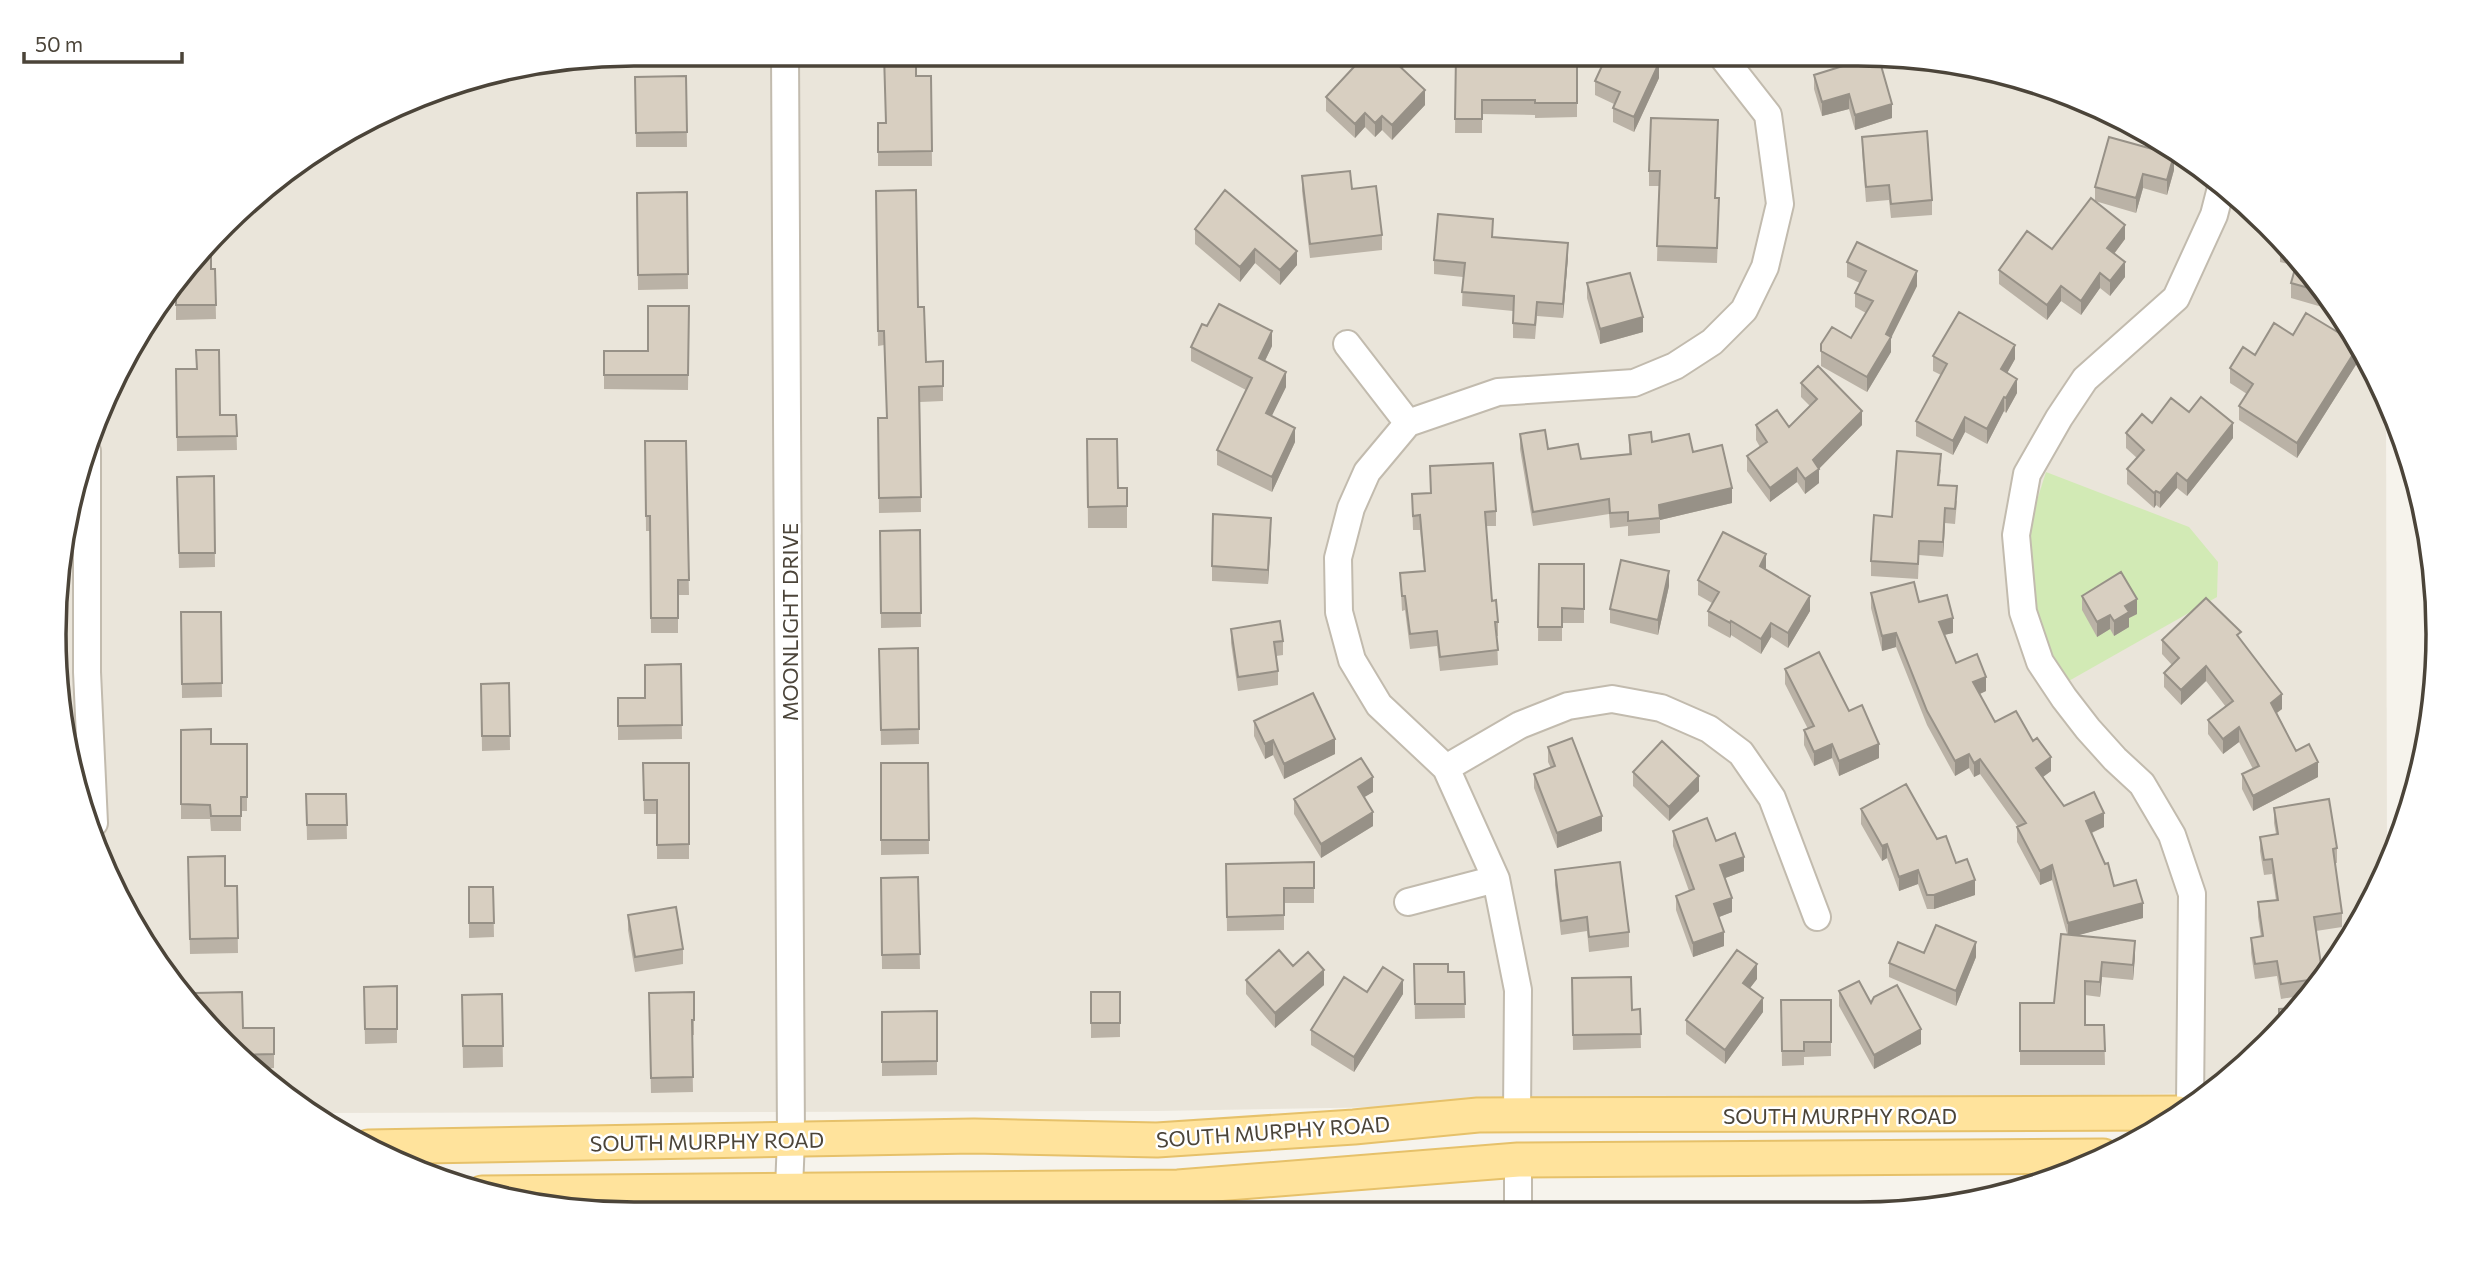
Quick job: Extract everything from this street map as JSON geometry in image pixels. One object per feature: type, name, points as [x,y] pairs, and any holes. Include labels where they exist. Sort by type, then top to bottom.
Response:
[{"type":"main road","name":"SOUTH MURPHY ROAD","points":[[391,1147],[974,1136],[1157,1140],[1354,1127],[1478,1115],[2161,1113]]},
{"type":"main road","points":[[1517,1115],[1518,1160]]},
{"type":"main road","name":"SOUTH MURPHY ROAD","points":[[546,1195],[787,1201],[1178,1187],[1518,1160],[2079,1156]]},
{"type":"street","name":"MOONLIGHT DRIVE","points":[[785,66],[791,1140],[787,1201]]},
{"type":"street","points":[[1517,1115],[1518,990],[1496,879],[1446,768],[1379,705],[1352,660],[1339,612],[1338,558],[1351,508],[1367,472],[1408,423],[1499,392],[1634,383],[1675,366],[1712,342],[1744,310],[1765,267],[1780,204],[1768,115],[1729,66]]},
{"type":"street","points":[[2190,1093],[2192,894],[2172,835],[2142,784],[2088,729],[2040,662],[2023,612],[2016,535],[2027,474],[2059,418],[2085,379],[2176,298],[2214,215],[2219,197]]},
{"type":"street","points":[[1347,344],[1408,423]]},
{"type":"street","points":[[87,483],[88,672],[93,804]]},
{"type":"street","points":[[1446,768],[1520,725],[1568,706],[1612,699],[1661,708],[1709,729],[1741,753],[1772,798],[1817,917]]},
{"type":"street","points":[[1408,902],[1496,879]]},
{"type":"street","points":[[1518,1160],[1518,1202]]},
{"type":"shaded area","points":[[634,66],[1858,66],[1932,71],[1969,77],[2040,97],[2109,125],[2173,162],[2232,207],[2285,260],[2330,319],[2367,383],[2386,428],[2387,838],[2367,885],[2349,918],[2308,979],[2259,1035],[2232,1061],[2190,1093],[1157,1111],[330,1113],[260,1061],[207,1008],[184,979],[162,949],[125,885],[110,851],[86,781],[77,745],[68,671],[66,634],[71,560],[77,523],[97,452],[125,383],[143,350],[162,319],[207,260],[260,207],[289,184],[319,162],[383,125],[417,110],[487,86],[560,71]]},
{"type":"green space","points":[[2046,472],[2189,527],[2218,562],[2217,597],[2067,682],[2037,621],[2029,552],[2032,516]]},
{"type":"building","points":[[884,66],[916,66],[916,76],[931,76],[932,151],[878,152],[878,123],[886,123]]},
{"type":"building","points":[[1355,66],[1399,66],[1425,90],[1392,125],[1382,116],[1375,123],[1365,113],[1355,124],[1326,97]]},
{"type":"building","points":[[1456,66],[1577,66],[1577,103],[1482,100],[1482,119],[1455,119]]},
{"type":"building","points":[[1602,66],[1658,66],[1634,117],[1613,108],[1620,92],[1595,81]]},
{"type":"building","points":[[1843,66],[1882,67],[1892,104],[1855,115],[1849,94],[1822,102],[1814,75]]},
{"type":"building","points":[[686,76],[687,132],[636,133],[635,77]]},
{"type":"building","points":[[1651,118],[1718,120],[1715,198],[1719,198],[1717,248],[1657,246],[1660,171],[1649,171]]},
{"type":"building","points":[[1927,131],[1932,200],[1891,204],[1889,185],[1866,187],[1862,137]]},
{"type":"building","points":[[2109,137],[2151,149],[2172,161],[2167,180],[2143,174],[2136,198],[2095,187]]},
{"type":"building","points":[[1350,171],[1352,189],[1376,186],[1382,235],[1310,244],[1302,176]]},
{"type":"building","points":[[916,190],[918,307],[924,307],[926,362],[943,361],[943,386],[919,387],[921,497],[879,498],[878,418],[887,418],[884,331],[878,331],[876,191]]},
{"type":"building","points":[[1225,190],[1297,251],[1280,270],[1255,249],[1240,267],[1195,229]]},
{"type":"building","points":[[687,192],[688,274],[638,275],[637,193]]},
{"type":"building","points":[[2091,198],[2125,225],[2107,248],[2125,262],[2110,281],[2100,273],[2081,301],[2061,286],[2047,305],[1999,270],[2027,231],[2052,249]]},
{"type":"building","points":[[1438,214],[1493,219],[1492,237],[1568,243],[1563,304],[1537,302],[1535,325],[1513,323],[1514,296],[1462,292],[1465,263],[1434,260]]},
{"type":"building","points":[[1857,242],[1917,271],[1886,334],[1891,337],[1867,377],[1821,351],[1821,344],[1832,327],[1851,338],[1873,301],[1855,293],[1866,271],[1847,262]]},
{"type":"building","points":[[211,256],[211,269],[215,269],[216,305],[176,305],[176,300]]},
{"type":"building","points":[[2294,272],[2307,287],[2291,283]]},
{"type":"building","points":[[1630,273],[1643,317],[1600,329],[1587,283]]},
{"type":"building","points":[[1219,304],[1272,331],[1259,358],[1286,372],[1266,413],[1295,428],[1272,477],[1217,450],[1252,378],[1191,347],[1202,324],[1207,326]]},
{"type":"building","points":[[648,306],[689,306],[688,375],[604,375],[604,351],[648,351]]},
{"type":"building","points":[[1959,312],[2015,345],[2001,369],[2017,379],[1987,429],[1965,417],[1953,441],[1916,421],[1947,364],[1933,356]]},
{"type":"building","points":[[2306,313],[2338,332],[2352,356],[2297,443],[2239,406],[2253,384],[2230,368],[2243,347],[2255,355],[2274,323],[2293,335]]},
{"type":"building","points":[[196,350],[219,350],[220,415],[236,415],[237,436],[177,437],[176,369],[197,369]]},
{"type":"building","points":[[1818,366],[1862,411],[1813,460],[1819,469],[1805,479],[1797,468],[1770,488],[1747,456],[1767,442],[1756,425],[1777,410],[1789,427],[1817,399],[1801,383]]},
{"type":"building","points":[[2201,397],[2233,423],[2187,481],[2177,473],[2160,493],[2154,493],[2127,469],[2144,450],[2126,433],[2142,414],[2152,423],[2171,398],[2189,412]]},
{"type":"building","points":[[1545,430],[1548,449],[1578,444],[1581,459],[1631,454],[1629,435],[1651,432],[1652,442],[1689,434],[1693,452],[1722,445],[1732,488],[1659,505],[1660,518],[1628,521],[1628,512],[1610,513],[1609,499],[1533,512],[1520,434]]},
{"type":"building","points":[[1087,439],[1117,439],[1118,488],[1127,488],[1127,506],[1088,507]]},
{"type":"building","points":[[645,441],[686,441],[689,580],[678,580],[678,618],[651,618],[650,516],[646,516]]},
{"type":"building","points":[[1897,451],[1941,454],[1938,485],[1957,486],[1955,509],[1945,508],[1943,542],[1919,541],[1918,564],[1871,561],[1874,515],[1892,517]]},
{"type":"building","points":[[1493,463],[1496,511],[1485,512],[1492,601],[1496,600],[1498,650],[1440,657],[1437,631],[1410,634],[1405,596],[1402,596],[1400,573],[1425,571],[1420,515],[1413,516],[1412,494],[1431,493],[1430,466]]},
{"type":"building","points":[[214,476],[215,553],[179,553],[177,477]]},
{"type":"building","points":[[1213,514],[1271,518],[1268,570],[1212,566]]},
{"type":"building","points":[[920,530],[921,613],[881,613],[880,531]]},
{"type":"building","points":[[1723,532],[1766,554],[1760,566],[1810,596],[1788,633],[1771,623],[1761,639],[1708,611],[1719,592],[1698,580]]},
{"type":"building","points":[[1621,560],[1669,571],[1658,620],[1610,609]]},
{"type":"building","points":[[1539,564],[1584,564],[1584,609],[1562,608],[1562,627],[1538,627]]},
{"type":"building","points":[[2121,572],[2137,599],[2125,606],[2129,612],[2114,621],[2110,615],[2097,622],[2082,596]]},
{"type":"building","points":[[1914,582],[1919,602],[1947,595],[1953,618],[1939,622],[1956,663],[1977,654],[1986,677],[1973,682],[1995,722],[2016,711],[2033,741],[2037,738],[2051,757],[2036,768],[2064,806],[2094,792],[2104,813],[2086,821],[2105,864],[2108,863],[2114,886],[2136,880],[2143,903],[2068,923],[2052,865],[2040,871],[2017,827],[2026,823],[1980,759],[1974,763],[1969,754],[1955,761],[1927,711],[1896,633],[1882,636],[1871,593]]},
{"type":"building","points":[[2206,598],[2241,632],[2237,635],[2282,694],[2271,703],[2296,751],[2309,744],[2318,762],[2253,796],[2242,774],[2259,766],[2239,727],[2223,739],[2208,720],[2233,701],[2206,666],[2181,690],[2164,673],[2179,658],[2162,640]]},
{"type":"building","points":[[181,612],[221,612],[222,683],[182,684]]},
{"type":"building","points":[[1280,621],[1283,641],[1274,642],[1278,671],[1238,677],[1231,629]]},
{"type":"building","points":[[918,648],[919,729],[881,730],[879,649]]},
{"type":"building","points":[[1819,652],[1849,711],[1862,705],[1879,744],[1839,761],[1832,744],[1814,752],[1804,730],[1814,726],[1785,669]]},
{"type":"building","points":[[681,664],[682,725],[618,726],[618,698],[645,698],[645,665]]},
{"type":"building","points":[[509,683],[510,736],[482,736],[481,684]]},
{"type":"building","points":[[1313,693],[1335,739],[1284,764],[1273,740],[1265,744],[1254,721]]},
{"type":"building","points":[[211,729],[211,744],[247,744],[247,797],[241,797],[241,816],[211,816],[210,805],[181,804],[181,730]]},
{"type":"building","points":[[1572,738],[1602,816],[1557,833],[1534,774],[1555,766],[1548,747]]},
{"type":"building","points":[[1662,741],[1699,776],[1669,807],[1633,772]]},
{"type":"building","points":[[1361,758],[1373,777],[1358,787],[1373,812],[1321,844],[1294,799]]},
{"type":"building","points":[[643,763],[689,763],[689,844],[657,845],[657,800],[644,800]]},
{"type":"building","points":[[881,763],[928,763],[929,840],[881,840]]},
{"type":"building","points":[[1906,784],[1937,839],[1946,836],[1956,863],[1967,859],[1975,880],[1927,895],[1918,870],[1899,877],[1887,844],[1882,846],[1861,809]]},
{"type":"building","points":[[306,794],[346,794],[347,825],[307,825]]},
{"type":"building","points":[[2329,799],[2337,848],[2333,849],[2342,913],[2314,917],[2321,962],[2307,980],[2281,984],[2277,961],[2255,964],[2251,938],[2263,936],[2258,902],[2278,900],[2272,859],[2264,860],[2260,837],[2278,834],[2274,808]]},
{"type":"building","points":[[1707,818],[1716,841],[1735,833],[1744,857],[1720,865],[1732,898],[1714,904],[1724,932],[1693,943],[1676,896],[1694,889],[1673,831]]},
{"type":"building","points":[[225,856],[225,886],[237,886],[238,938],[190,939],[188,857]]},
{"type":"building","points":[[1314,862],[1314,888],[1284,888],[1284,915],[1227,917],[1226,864]]},
{"type":"building","points":[[1620,862],[1629,932],[1589,937],[1587,917],[1561,921],[1555,870]]},
{"type":"building","points":[[918,877],[920,954],[882,955],[881,878]]},
{"type":"building","points":[[469,887],[493,887],[494,923],[469,923]]},
{"type":"building","points":[[676,907],[683,949],[635,957],[628,915]]},
{"type":"building","points":[[1936,925],[1976,942],[1956,991],[1889,963],[1898,942],[1924,953]]},
{"type":"building","points":[[2061,934],[2135,941],[2133,965],[2102,962],[2100,982],[2085,981],[2085,1025],[2104,1025],[2105,1051],[2020,1051],[2020,1003],[2054,1003]]},
{"type":"building","points":[[1279,950],[1293,966],[1308,952],[1324,970],[1275,1013],[1246,980]]},
{"type":"building","points":[[1737,950],[1757,964],[1743,983],[1763,998],[1725,1050],[1686,1020]]},
{"type":"building","points":[[1414,964],[1448,964],[1448,972],[1464,972],[1465,1004],[1415,1004]]},
{"type":"building","points":[[1383,967],[1403,980],[1354,1057],[1311,1030],[1344,977],[1367,992]]},
{"type":"building","points":[[1631,977],[1632,1010],[1640,1009],[1641,1034],[1573,1035],[1572,978]]},
{"type":"building","points":[[1859,981],[1871,1003],[1874,997],[1897,985],[1921,1029],[1874,1055],[1839,991]]},
{"type":"building","points":[[397,986],[397,1029],[365,1029],[364,987]]},
{"type":"building","points":[[242,992],[243,1028],[274,1028],[274,1054],[253,1055],[195,993]]},
{"type":"building","points":[[694,992],[693,1077],[651,1078],[649,993]]},
{"type":"building","points":[[1091,992],[1120,992],[1120,1023],[1091,1023]]},
{"type":"building","points":[[502,994],[503,1046],[463,1046],[462,995]]},
{"type":"building","points":[[1781,1000],[1831,1000],[1831,1042],[1804,1042],[1804,1051],[1782,1051]]},
{"type":"building","points":[[937,1011],[937,1061],[882,1062],[882,1012]]}]
